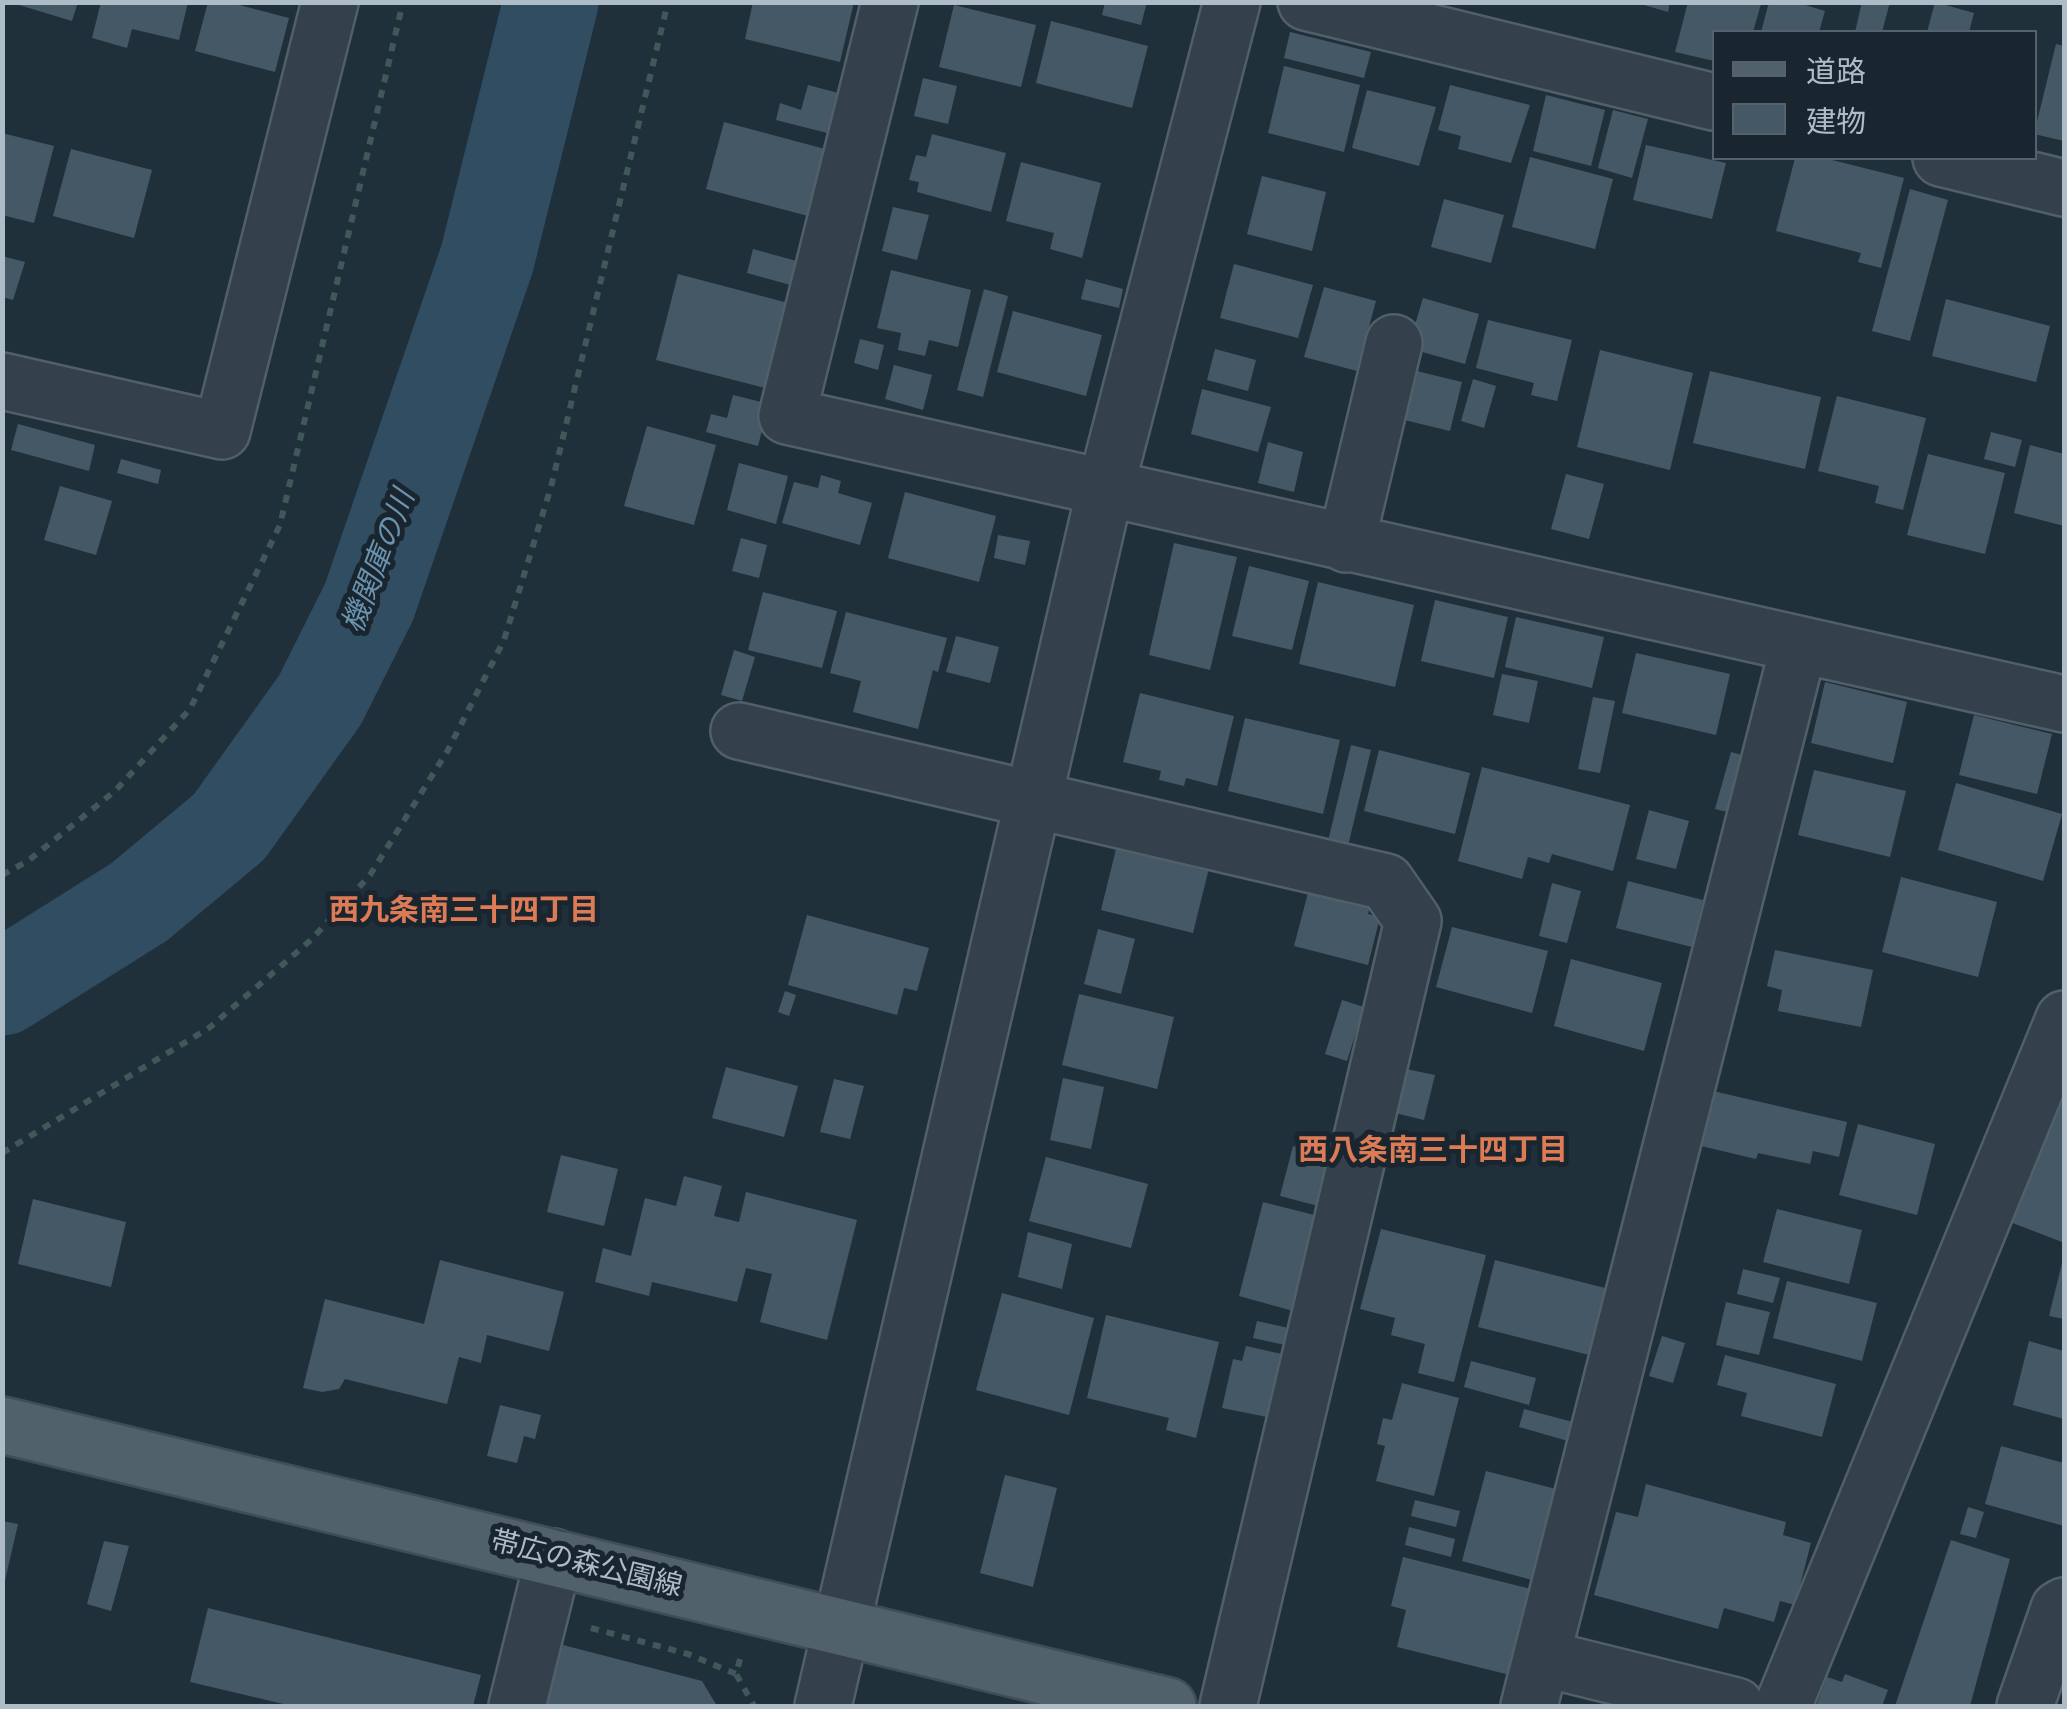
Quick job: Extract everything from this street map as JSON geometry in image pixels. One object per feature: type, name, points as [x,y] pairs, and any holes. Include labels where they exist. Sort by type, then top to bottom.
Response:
[{"type":"main road","name":"帯広の森公園線","points":[[2,1426],[1168,1706]]},
{"type":"street","points":[[2,381],[222,431],[330,2]]},
{"type":"street","points":[[890,2],[787,416],[2064,704]]},
{"type":"street","points":[[822,1706],[1105,490],[1232,2]]},
{"type":"street","points":[[1306,2],[1712,102]]},
{"type":"street","points":[[1948,160],[2064,188]]},
{"type":"street","points":[[1346,544],[1394,343]]},
{"type":"street","points":[[1736,1706],[1536,1682],[1799,645]]},
{"type":"street","points":[[739,731],[1386,882],[1413,921],[1228,1706]]},
{"type":"street","points":[[1783,1706],[2064,1019]]},
{"type":"street","points":[[517,1706],[554,1557]]},
{"type":"street","points":[[2025,1706],[2058,1609],[2064,1606]]},
{"type":"path","points":[[2,1153],[209,1028],[312,940],[370,875],[448,750],[504,640],[551,488],[668,2]]},
{"type":"building","points":[[9,2],[78,2],[72,21]]},
{"type":"building","points":[[101,2],[188,2],[179,40],[132,29],[127,48],[92,38]]},
{"type":"building","points":[[208,2],[228,2],[289,18],[275,72],[195,51]]},
{"type":"building","points":[[753,2],[854,2],[840,62],[745,39]]},
{"type":"building","points":[[1105,2],[1147,2],[1141,25],[1102,15]]},
{"type":"building","points":[[1634,2],[1670,2],[1668,12]]},
{"type":"building","points":[[1688,2],[1761,4],[1754,30],[1712,30],[1712,61],[1675,52]]},
{"type":"building","points":[[1769,2],[1796,2],[1825,11],[1820,30],[1762,30]]},
{"type":"building","points":[[1862,2],[1890,2],[1883,30],[1855,30]]},
{"type":"building","points":[[1935,2],[1974,13],[1970,30],[1928,30]]},
{"type":"building","points":[[954,5],[1036,25],[1021,87],[939,67]]},
{"type":"building","points":[[1051,21],[1148,46],[1132,108],[1036,83]]},
{"type":"building","points":[[1290,32],[1371,52],[1364,78],[1284,58]]},
{"type":"building","points":[[2056,44],[2064,46],[2064,141],[2037,135]]},
{"type":"building","points":[[1284,66],[1360,85],[1344,152],[1268,133]]},
{"type":"building","points":[[923,78],[957,86],[948,124],[914,116]]},
{"type":"building","points":[[808,85],[846,95],[835,135],[776,120],[780,103],[801,110]]},
{"type":"building","points":[[1450,85],[1530,105],[1511,163],[1458,149],[1461,136],[1438,130]]},
{"type":"building","points":[[1367,90],[1436,107],[1419,166],[1352,148]]},
{"type":"building","points":[[1546,95],[1605,110],[1591,166],[1533,151]]},
{"type":"building","points":[[1613,110],[1648,119],[1632,178],[1598,168]]},
{"type":"building","points":[[724,122],[825,149],[808,216],[706,189]]},
{"type":"building","points":[[2,133],[54,146],[34,223],[2,215]]},
{"type":"building","points":[[932,134],[1006,153],[991,212],[917,192],[919,182],[909,180],[916,155],[926,157]]},
{"type":"building","points":[[1646,145],[1726,163],[1712,219],[1633,200]]},
{"type":"building","points":[[71,149],[152,170],[134,238],[53,216]]},
{"type":"building","points":[[1530,157],[1613,179],[1595,249],[1512,227]]},
{"type":"building","points":[[1794,160],[1832,160],[1904,178],[1881,268],[1858,262],[1861,253],[1776,231]]},
{"type":"building","points":[[1021,162],[1101,183],[1082,258],[1050,249],[1054,233],[1006,221]]},
{"type":"building","points":[[1262,176],[1326,192],[1312,251],[1247,234]]},
{"type":"building","points":[[1910,189],[1948,200],[1910,341],[1872,331]]},
{"type":"building","points":[[1444,199],[1504,215],[1491,263],[1431,247]]},
{"type":"building","points":[[893,207],[929,215],[917,260],[882,251]]},
{"type":"building","points":[[753,249],[800,262],[794,286],[747,273]]},
{"type":"building","points":[[2,256],[25,262],[13,300],[2,297]]},
{"type":"building","points":[[1234,264],[1313,285],[1298,338],[1220,318]]},
{"type":"building","points":[[891,270],[971,290],[958,347],[929,340],[925,356],[898,350],[901,333],[877,328]]},
{"type":"building","points":[[678,274],[792,304],[769,389],[656,360]]},
{"type":"building","points":[[1086,279],[1123,289],[1119,308],[1081,299]]},
{"type":"building","points":[[1324,287],[1376,301],[1357,371],[1304,357]]},
{"type":"building","points":[[984,289],[1008,296],[983,397],[957,390]]},
{"type":"building","points":[[1423,298],[1479,314],[1465,364],[1408,348]]},
{"type":"building","points":[[1946,299],[2050,326],[2036,382],[1932,356]]},
{"type":"building","points":[[1013,311],[1102,335],[1086,396],[997,372]]},
{"type":"building","points":[[1488,320],[1572,340],[1557,401],[1531,395],[1534,383],[1476,368]]},
{"type":"building","points":[[860,339],[884,345],[878,370],[854,363]]},
{"type":"building","points":[[1215,349],[1256,360],[1248,391],[1207,380]]},
{"type":"building","points":[[1600,350],[1693,373],[1670,470],[1577,447]]},
{"type":"building","points":[[894,365],[932,375],[923,410],[885,399]]},
{"type":"building","points":[[1404,368],[1462,382],[1450,431],[1392,417]]},
{"type":"building","points":[[1710,371],[1821,397],[1805,469],[1693,443]]},
{"type":"building","points":[[1473,379],[1496,386],[1484,428],[1461,421]]},
{"type":"building","points":[[1202,389],[1271,407],[1258,452],[1191,434]]},
{"type":"building","points":[[733,395],[769,404],[758,446],[706,432],[711,414],[727,418]]},
{"type":"building","points":[[1837,396],[1926,418],[1903,510],[1875,503],[1879,486],[1818,471]]},
{"type":"building","points":[[18,424],[95,445],[89,471],[11,450]]},
{"type":"building","points":[[647,426],[716,445],[694,525],[624,506]]},
{"type":"building","points":[[1991,432],[2022,440],[2015,467],[1984,459]]},
{"type":"building","points":[[1268,442],[1303,452],[1294,492],[1258,483]]},
{"type":"building","points":[[2030,445],[2064,454],[2064,526],[2014,513]]},
{"type":"building","points":[[1928,454],[2005,473],[1985,554],[1907,535]]},
{"type":"building","points":[[121,459],[161,470],[158,484],[117,473]]},
{"type":"building","points":[[739,463],[788,476],[776,524],[727,510]]},
{"type":"building","points":[[1566,474],[1604,484],[1589,539],[1551,529]]},
{"type":"building","points":[[821,475],[841,481],[838,493],[872,503],[860,545],[782,523],[794,482],[818,488]]},
{"type":"building","points":[[60,486],[112,501],[96,555],[44,540]]},
{"type":"building","points":[[905,492],[996,516],[979,582],[888,558]]},
{"type":"building","points":[[998,535],[1030,541],[1025,565],[994,558]]},
{"type":"building","points":[[741,538],[767,545],[759,578],[732,571]]},
{"type":"building","points":[[1174,543],[1237,557],[1210,670],[1149,655]]},
{"type":"building","points":[[1249,566],[1309,581],[1292,650],[1232,636]]},
{"type":"building","points":[[1318,582],[1414,605],[1395,687],[1299,664]]},
{"type":"building","points":[[763,592],[837,611],[822,668],[748,650]]},
{"type":"building","points":[[1435,600],[1508,617],[1494,678],[1421,661]]},
{"type":"building","points":[[846,612],[947,638],[938,672],[933,670],[918,729],[853,712],[861,681],[830,673]]},
{"type":"building","points":[[1516,617],[1604,637],[1592,688],[1505,667]]},
{"type":"building","points":[[956,636],[999,647],[990,683],[946,672]]},
{"type":"building","points":[[734,650],[755,657],[742,701],[721,695]]},
{"type":"building","points":[[1636,653],[1730,674],[1716,735],[1622,713]]},
{"type":"building","points":[[1502,674],[1538,681],[1529,723],[1493,715]]},
{"type":"building","points":[[1825,682],[1907,702],[1893,763],[1811,743]]},
{"type":"building","points":[[1140,693],[1234,716],[1217,786],[1186,778],[1184,786],[1159,780],[1161,771],[1123,762]]},
{"type":"building","points":[[1593,697],[1615,701],[1600,773],[1578,769]]},
{"type":"building","points":[[1974,715],[2052,734],[2037,794],[1959,775]]},
{"type":"building","points":[[1245,718],[1340,740],[1323,814],[1228,791]]},
{"type":"building","points":[[1351,745],[1371,750],[1348,846],[1328,841]]},
{"type":"building","points":[[1379,750],[1470,773],[1455,834],[1364,811]]},
{"type":"building","points":[[1731,752],[1750,757],[1735,814],[1715,809]]},
{"type":"building","points":[[1482,767],[1630,805],[1613,871],[1552,854],[1549,863],[1528,857],[1522,879],[1458,861]]},
{"type":"building","points":[[1814,770],[1906,791],[1890,857],[1798,835]]},
{"type":"building","points":[[1956,783],[2062,814],[2043,881],[1938,850]]},
{"type":"building","points":[[1649,810],[1689,821],[1676,869],[1636,859]]},
{"type":"building","points":[[1117,845],[1209,868],[1193,933],[1101,910]]},
{"type":"building","points":[[1901,877],[1997,902],[1978,977],[1882,952]]},
{"type":"building","points":[[1628,881],[1703,900],[1692,947],[1616,928]]},
{"type":"building","points":[[1552,883],[1581,891],[1567,943],[1539,936]]},
{"type":"building","points":[[1309,889],[1371,904],[1368,914],[1380,917],[1368,965],[1294,946]]},
{"type":"building","points":[[807,915],[929,948],[917,991],[904,988],[897,1015],[788,985]]},
{"type":"building","points":[[1452,927],[1548,951],[1532,1013],[1436,987]]},
{"type":"building","points":[[1098,929],[1135,939],[1121,994],[1084,984]]},
{"type":"building","points":[[1775,950],[1873,970],[1861,1027],[1778,1011],[1782,990],[1767,986]]},
{"type":"building","points":[[1571,959],[1662,983],[1644,1051],[1554,1026]]},
{"type":"building","points":[[785,991],[796,995],[789,1016],[778,1012]]},
{"type":"building","points":[[1079,994],[1174,1017],[1157,1089],[1062,1065]]},
{"type":"building","points":[[1342,1000],[1364,1007],[1347,1061],[1325,1054]]},
{"type":"building","points":[[726,1067],[798,1086],[784,1137],[712,1118]]},
{"type":"building","points":[[1406,1069],[1435,1075],[1424,1120],[1395,1113]]},
{"type":"building","points":[[1063,1078],[1104,1087],[1091,1149],[1050,1140]]},
{"type":"building","points":[[834,1079],[864,1086],[850,1139],[820,1132]]},
{"type":"building","points":[[2064,1086],[2064,1237],[2062,1242],[2010,1222]]},
{"type":"building","points":[[1713,1091],[1847,1122],[1839,1157],[1813,1151],[1810,1164],[1758,1153],[1756,1159],[1701,1146]]},
{"type":"building","points":[[1858,1124],[1935,1144],[1917,1215],[1839,1195]]},
{"type":"building","points":[[1293,1146],[1335,1157],[1322,1207],[1280,1196]]},
{"type":"building","points":[[561,1155],[618,1169],[604,1226],[547,1212]]},
{"type":"building","points":[[1046,1157],[1148,1184],[1131,1248],[1029,1221]]},
{"type":"building","points":[[684,1176],[722,1186],[714,1216],[739,1222],[746,1192],[857,1220],[827,1340],[760,1322],[772,1274],[746,1268],[737,1302],[652,1282],[649,1296],[595,1282],[603,1248],[631,1256],[645,1198],[676,1206]]},
{"type":"building","points":[[33,1199],[126,1222],[111,1287],[18,1264]]},
{"type":"building","points":[[1263,1202],[1318,1216],[1293,1311],[1239,1296]]},
{"type":"building","points":[[1777,1209],[1862,1230],[1849,1284],[1763,1262]]},
{"type":"building","points":[[1381,1229],[1486,1255],[1454,1382],[1418,1373],[1425,1344],[1391,1335],[1395,1318],[1360,1309]]},
{"type":"building","points":[[1028,1232],[1072,1244],[1062,1289],[1018,1277]]},
{"type":"building","points":[[2064,1259],[2064,1319],[2049,1316]]},
{"type":"building","points":[[440,1260],[564,1292],[549,1351],[487,1335],[481,1363],[459,1357],[447,1404],[345,1379],[339,1389],[322,1392],[303,1388],[325,1299],[424,1324]]},
{"type":"building","points":[[1495,1260],[1605,1288],[1589,1355],[1478,1327]]},
{"type":"building","points":[[1743,1269],[1780,1278],[1773,1303],[1737,1294]]},
{"type":"building","points":[[1787,1281],[1877,1303],[1862,1361],[1773,1338]]},
{"type":"building","points":[[1002,1293],[1094,1318],[1069,1415],[976,1390]]},
{"type":"building","points":[[1726,1302],[1770,1312],[1759,1355],[1716,1345]]},
{"type":"building","points":[[1106,1315],[1219,1342],[1196,1438],[1166,1430],[1169,1418],[1087,1398]]},
{"type":"building","points":[[1257,1321],[1298,1330],[1294,1347],[1253,1338]]},
{"type":"building","points":[[1662,1336],[1685,1343],[1673,1383],[1649,1376]]},
{"type":"building","points":[[2029,1341],[2064,1351],[2064,1419],[2013,1405]]},
{"type":"building","points":[[1246,1346],[1286,1355],[1272,1418],[1222,1408],[1233,1359],[1242,1361]]},
{"type":"building","points":[[1725,1355],[1836,1384],[1822,1437],[1741,1416],[1747,1393],[1717,1385]]},
{"type":"building","points":[[1471,1361],[1536,1378],[1529,1405],[1464,1387]]},
{"type":"building","points":[[1402,1383],[1459,1398],[1434,1496],[1376,1481],[1385,1446],[1377,1444],[1383,1418],[1392,1420]]},
{"type":"building","points":[[500,1405],[541,1415],[535,1439],[524,1436],[517,1463],[487,1456]]},
{"type":"building","points":[[1524,1409],[1573,1422],[1568,1441],[1519,1427]]},
{"type":"building","points":[[2001,1446],[2064,1463],[2064,1526],[1985,1504]]},
{"type":"building","points":[[1486,1471],[1556,1489],[1532,1580],[1462,1561]]},
{"type":"building","points":[[1005,1475],[1057,1488],[1033,1587],[980,1573]]},
{"type":"building","points":[[1646,1484],[1786,1522],[1783,1535],[1811,1543],[1795,1605],[1780,1601],[1774,1622],[1724,1608],[1718,1629],[1594,1595],[1616,1512],[1638,1517]]},
{"type":"building","points":[[1415,1500],[1460,1511],[1456,1527],[1411,1516]]},
{"type":"building","points":[[1968,1507],[1984,1512],[1976,1538],[1960,1534]]},
{"type":"building","points":[[2,1521],[18,1524],[4,1585],[2,1585]]},
{"type":"building","points":[[1409,1527],[1455,1539],[1451,1557],[1405,1545]]},
{"type":"building","points":[[1951,1540],[2010,1559],[1970,1706],[1895,1706]]},
{"type":"building","points":[[104,1541],[129,1546],[111,1611],[87,1604]]},
{"type":"building","points":[[1403,1557],[1531,1589],[1510,1675],[1397,1647],[1406,1610],[1391,1606]]},
{"type":"building","points":[[208,1608],[481,1675],[473,1706],[292,1706],[190,1682]]},
{"type":"building","points":[[563,1645],[702,1681],[717,1706],[546,1706]]},
{"type":"building","points":[[1845,1674],[1888,1690],[1882,1706],[1816,1706],[1827,1677],[1842,1682]]},
{"type":"waterway","name":"機関庫の川","points":[[2,988],[139,902],[229,827],[320,700],[369,602],[487,259],[551,2]]},
{"type":"district","name":"西九条南三十四丁目","points":[[464,912]]},
{"type":"district","name":"西八条南三十四丁目","points":[[1433,1152]]}]
